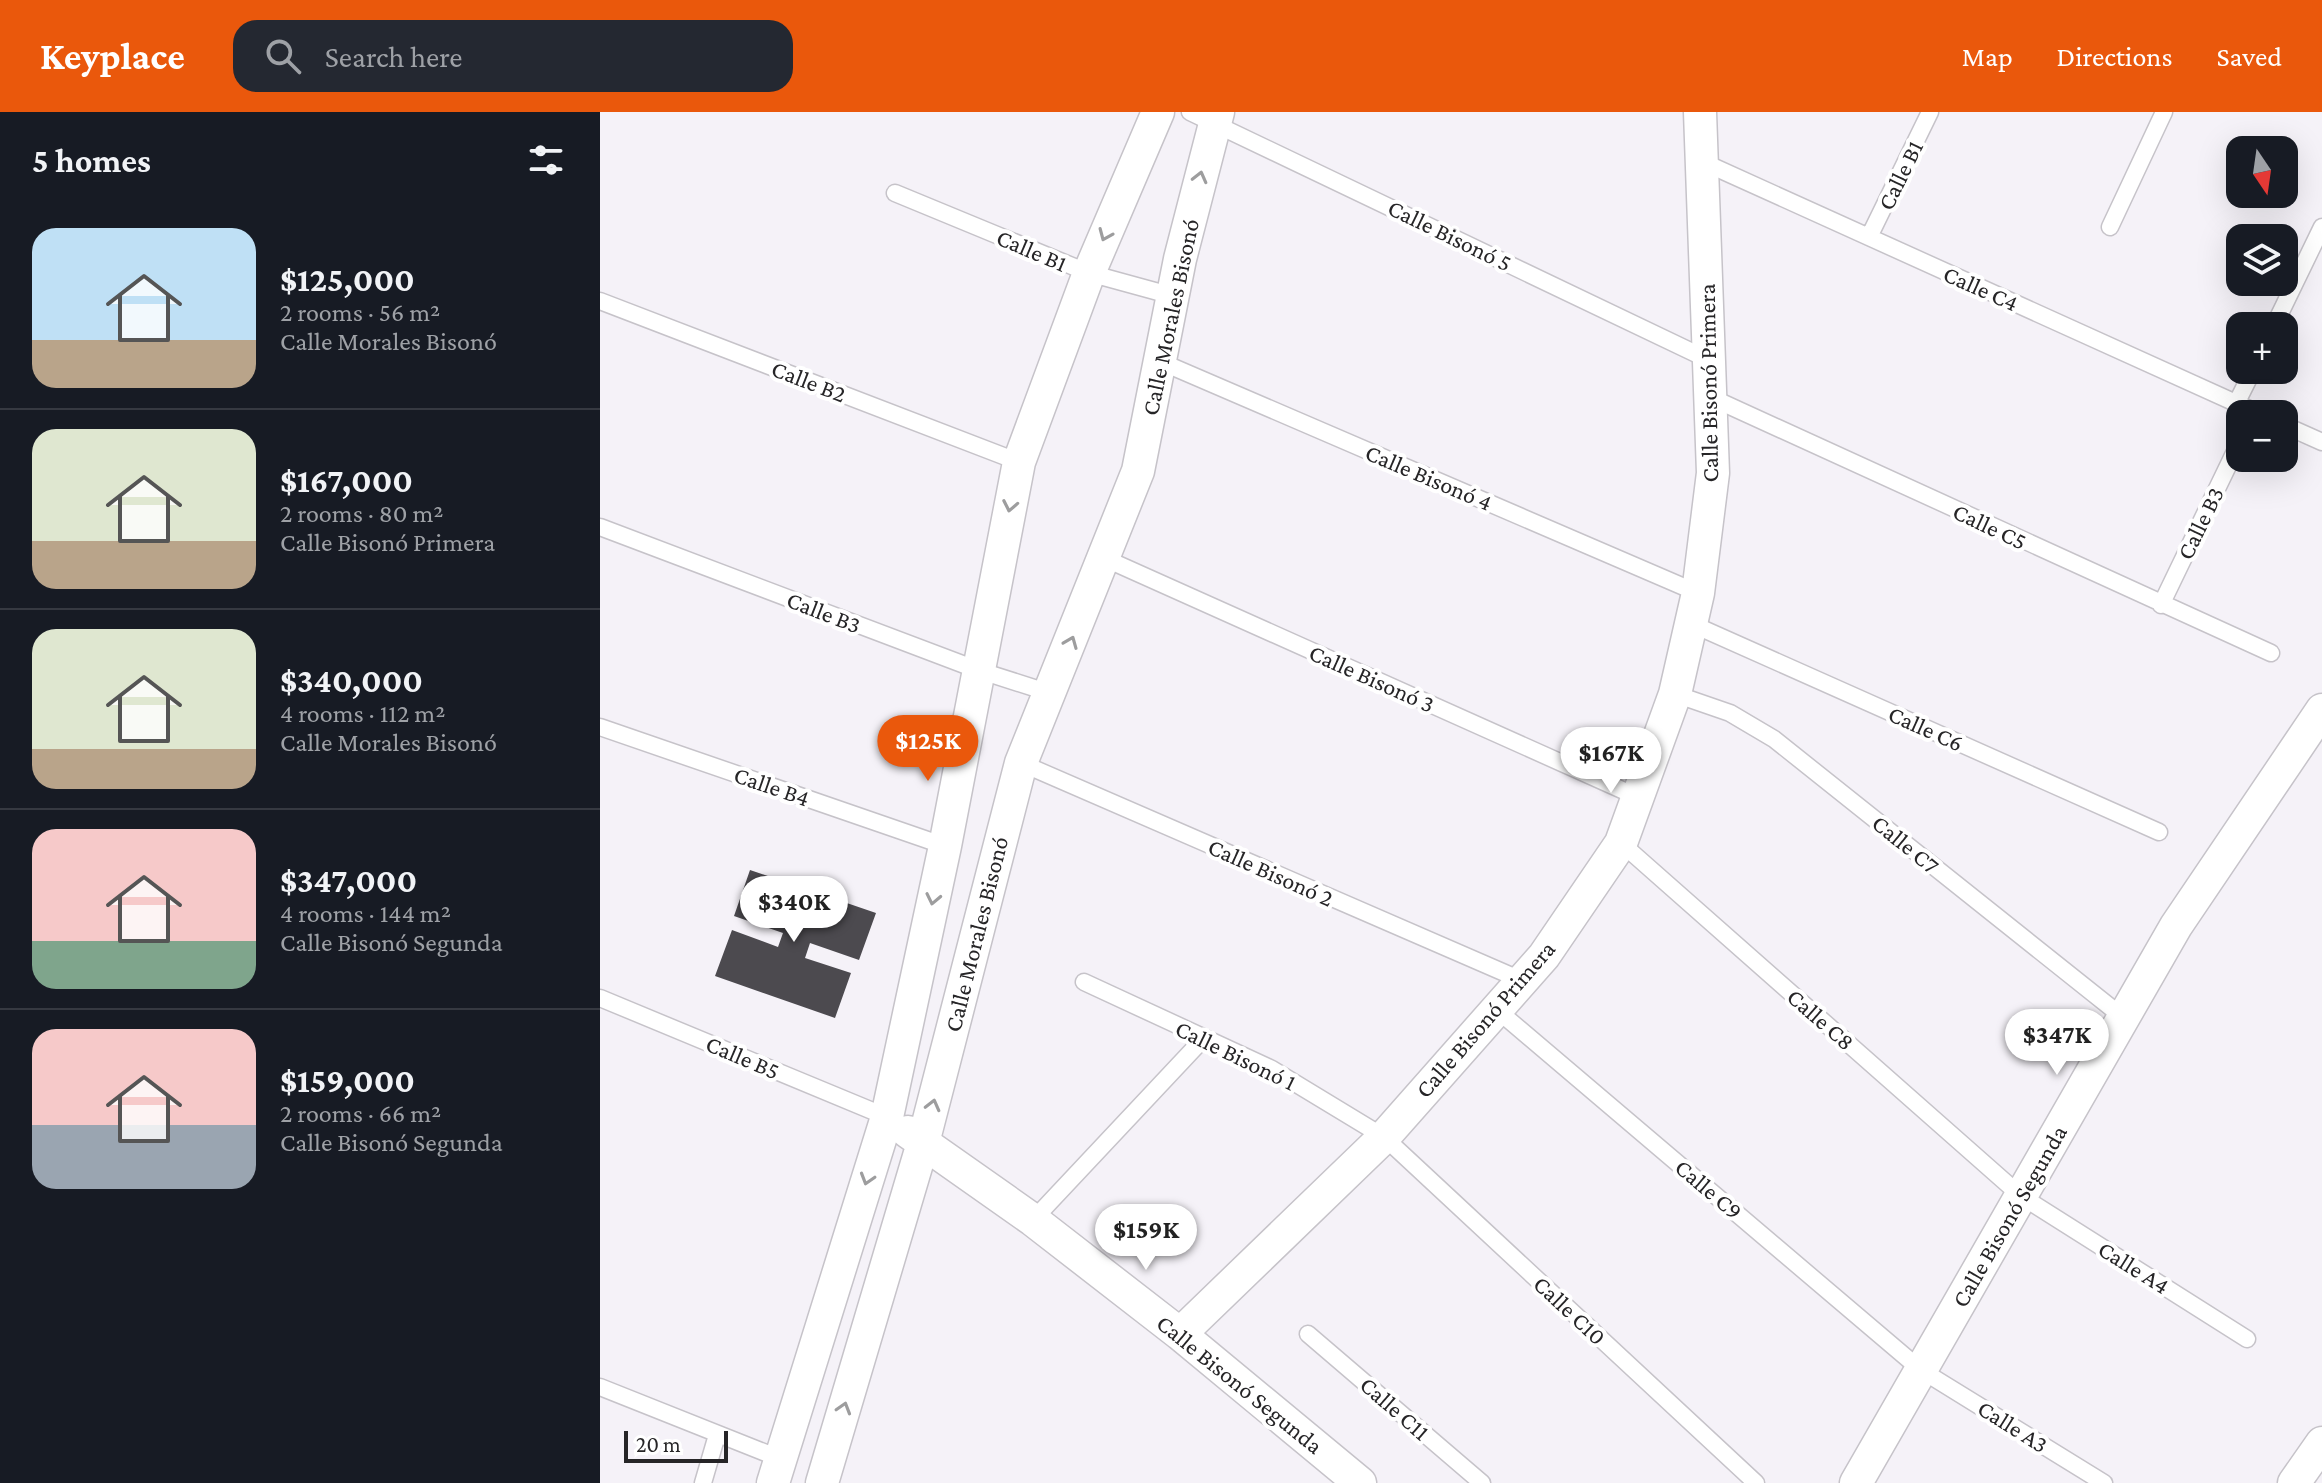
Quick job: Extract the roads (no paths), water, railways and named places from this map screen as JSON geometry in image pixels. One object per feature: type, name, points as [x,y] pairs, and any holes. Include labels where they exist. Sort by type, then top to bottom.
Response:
[{"type":"street","name":"Calle Morales Bisonó","points":[[777,1471],[887,1117],[945,846],[1019,462],[1089,273],[1158,112]]},
{"type":"street","name":"Calle Bisonó Primera","points":[[1180,1334],[1384,1137],[1544,956],[1621,843],[1640,798],[1675,694],[1695,608],[1713,473],[1703,162],[1698,113]]},
{"type":"street","name":"Calle Morales Bisonó","points":[[822,1483],[923,1143],[1021,763],[1138,471],[1207,115]]},
{"type":"street","name":"Calle Bisonó Segunda","points":[[1856,1483],[2176,926],[2322,710]]},
{"type":"street","name":"Calle Bisonó Segunda","points":[[887,1117],[1033,1220],[1180,1334],[1360,1483]]},
{"type":"street","points":[[2294,1483],[2322,1443]]},
{"type":"lane","name":"Calle B1","points":[[1869,237],[1930,112]]},
{"type":"lane","points":[[2110,227],[2164,112]]},
{"type":"lane","name":"Calle Bisonó 5","points":[[1207,115],[1709,360]]},
{"type":"lane","name":"Calle C4","points":[[1703,162],[2227,400]]},
{"type":"lane","name":"Calle B1","points":[[895,193],[1089,273],[1173,296]]},
{"type":"lane","points":[[2281,312],[2322,227]]},
{"type":"lane","name":"Calle B2","points":[[600,301],[1019,462]]},
{"type":"lane","name":"Calle Bisonó 4","points":[[1159,361],[1695,608]]},
{"type":"lane","name":"Calle C5","points":[[1710,397],[2271,653]]},
{"type":"lane","points":[[2298,431],[2322,442]]},
{"type":"lane","name":"Calle B3","points":[[2161,605],[2226,470]]},
{"type":"lane","name":"Calle B3","points":[[600,527],[978,670],[1050,693]]},
{"type":"lane","name":"Calle Bisonó 3","points":[[1104,558],[1640,798]]},
{"type":"lane","name":"Calle C6","points":[[1695,608],[2159,832]]},
{"type":"lane","name":"Calle C7","points":[[1675,694],[1730,713],[1774,739],[2124,1018]]},
{"type":"lane","name":"Calle B4","points":[[600,727],[945,846]]},
{"type":"lane","name":"Calle Bisonó 2","points":[[1021,763],[1521,980]]},
{"type":"lane","name":"Calle C8","points":[[1621,843],[2021,1196]]},
{"type":"lane","name":"Calle Bisonó 1","points":[[1084,982],[1272,1069],[1384,1137]]},
{"type":"lane","name":"Calle B5","points":[[600,998],[887,1117]]},
{"type":"lane","name":"Calle C9","points":[[1496,1009],[1921,1370]]},
{"type":"lane","points":[[1033,1220],[1203,1039]]},
{"type":"lane","name":"Calle C10","points":[[1384,1137],[1756,1483]]},
{"type":"lane","name":"Calle A4","points":[[2021,1196],[2247,1339]]},
{"type":"lane","name":"Calle C11","points":[[1308,1334],[1482,1483]]},
{"type":"lane","name":"Calle A3","points":[[1921,1370],[2104,1483]]},
{"type":"lane","points":[[600,1387],[717,1435],[777,1471]]},
{"type":"lane","points":[[703,1483],[717,1435]]}]
